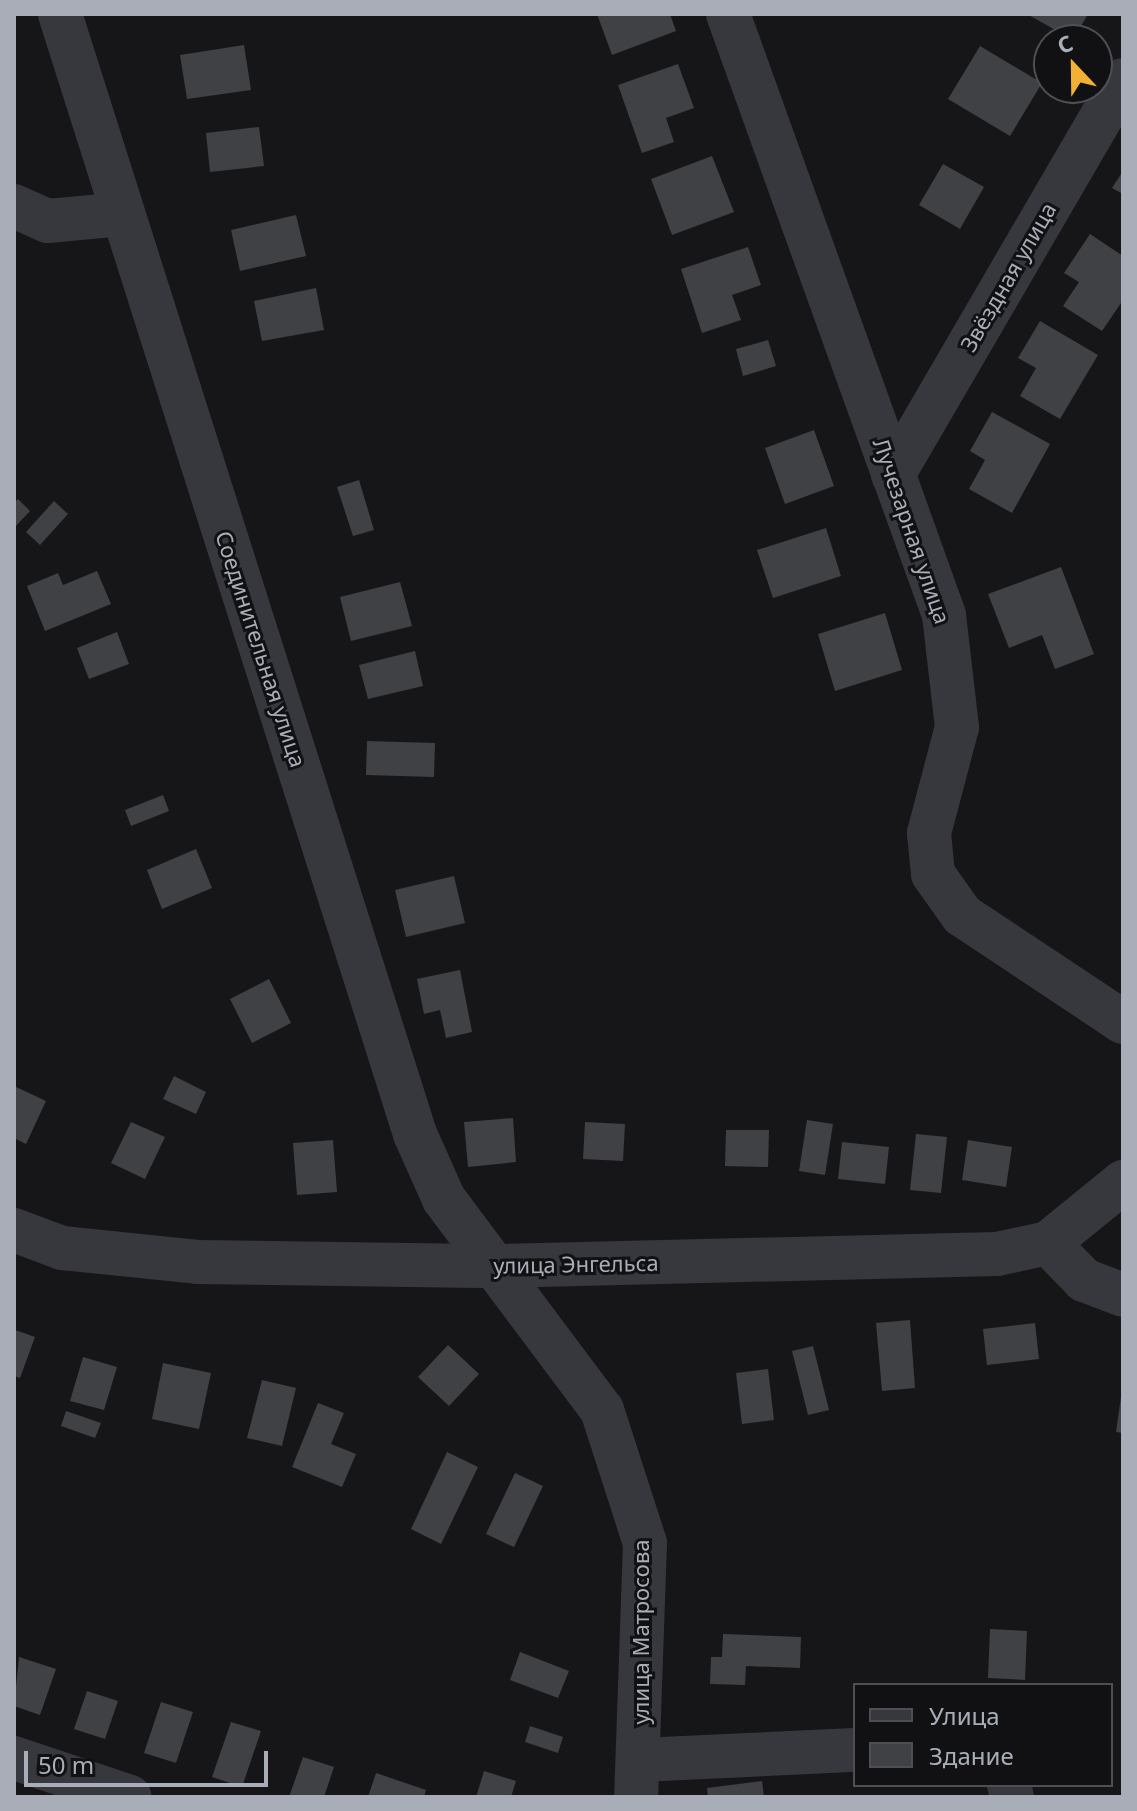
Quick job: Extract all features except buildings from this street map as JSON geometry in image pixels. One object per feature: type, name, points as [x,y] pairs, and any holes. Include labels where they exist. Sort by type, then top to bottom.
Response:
[{"type":"street","name":"Соединительная улица","points":[[60,14],[415,1134],[444,1199],[497,1266]]},
{"type":"street","name":"Лучезарная улица","points":[[728,14],[944,615],[955,669],[957,727],[929,833],[933,874],[962,915],[1123,1022]]},
{"type":"street","name":"Звёздная улица","points":[[893,475],[1123,80]]},
{"type":"street","points":[[14,206],[48,221],[122,214]]},
{"type":"street","points":[[1123,1182],[1048,1243],[1084,1280],[1123,1295]]},
{"type":"street","name":"улица Энгельса","points":[[14,1230],[62,1248],[197,1262],[497,1266],[997,1254],[1048,1243]]},
{"type":"street","name":"улица Матросова","points":[[497,1266],[602,1410],[645,1543],[638,1778]]},
{"type":"street","points":[[638,1778],[853,1750]]},
{"type":"street","points":[[14,1758],[130,1797]]}]
